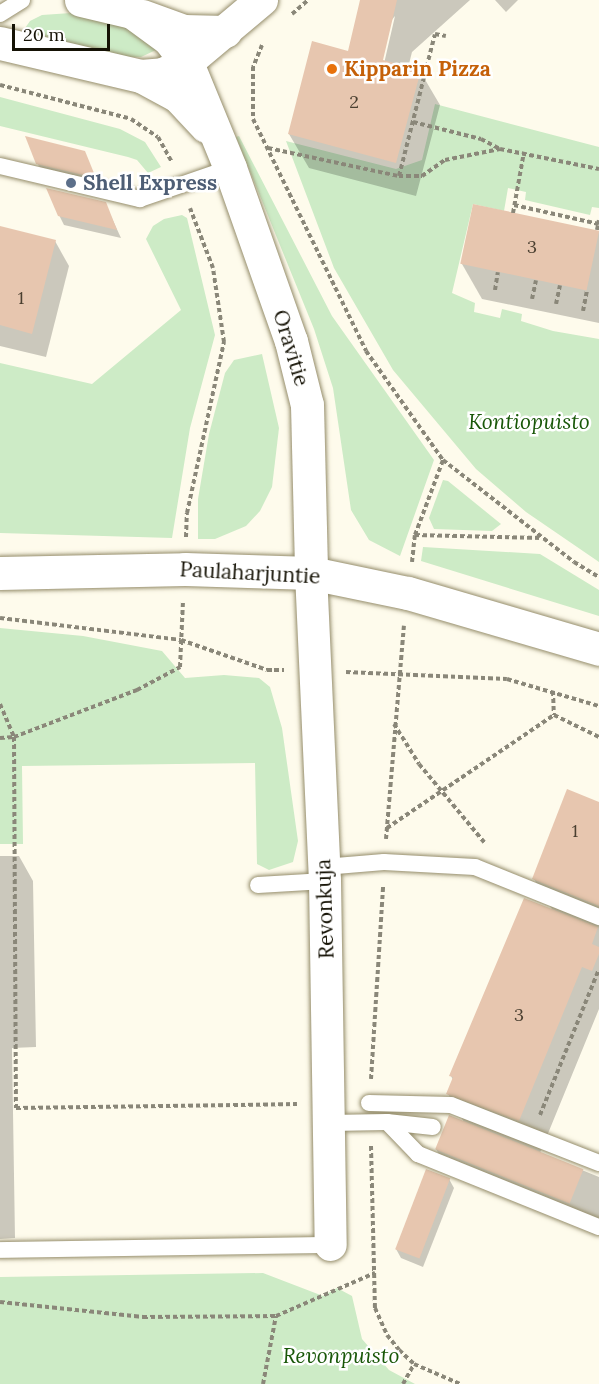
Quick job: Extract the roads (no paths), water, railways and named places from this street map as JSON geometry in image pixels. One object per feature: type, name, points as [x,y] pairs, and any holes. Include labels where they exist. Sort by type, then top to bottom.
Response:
[{"type":"street","name":"Oravitie","points":[[81,0],[132,12],[169,39],[187,63],[214,134],[230,168],[291,341],[307,405],[311,573]]},
{"type":"street","points":[[141,76],[163,74],[187,63],[262,0]]},
{"type":"street","points":[[132,12],[184,31],[226,32]]},
{"type":"street","name":"Oravitie","points":[[0,43],[141,76],[178,96],[214,134]]},
{"type":"street","name":"Paulaharjuntie","points":[[0,573],[185,569],[311,573],[408,593],[599,649]]},
{"type":"street","name":"Revonkuja","points":[[311,573],[313,670],[324,874],[331,1245]]},
{"type":"lane","points":[[0,14],[22,0]]},
{"type":"lane","points":[[0,166],[140,199],[230,168]]},
{"type":"lane","points":[[258,885],[384,862],[475,867],[599,917]]},
{"type":"lane","points":[[369,1103],[451,1105],[530,1138],[598,1159]]},
{"type":"lane","points":[[330,1113],[433,1127]]},
{"type":"lane","points":[[387,1122],[418,1154],[599,1227]]},
{"type":"lane","points":[[0,1250],[331,1245]]},
{"type":"place","name":"Kipparin Pizza","points":[[332,69]]},
{"type":"place","name":"Shell Express","points":[[71,183]]},
{"type":"park label","name":"Kontiopuisto","points":[[529,422]]},
{"type":"park label","name":"Revonpuisto","points":[[341,1356]]}]
